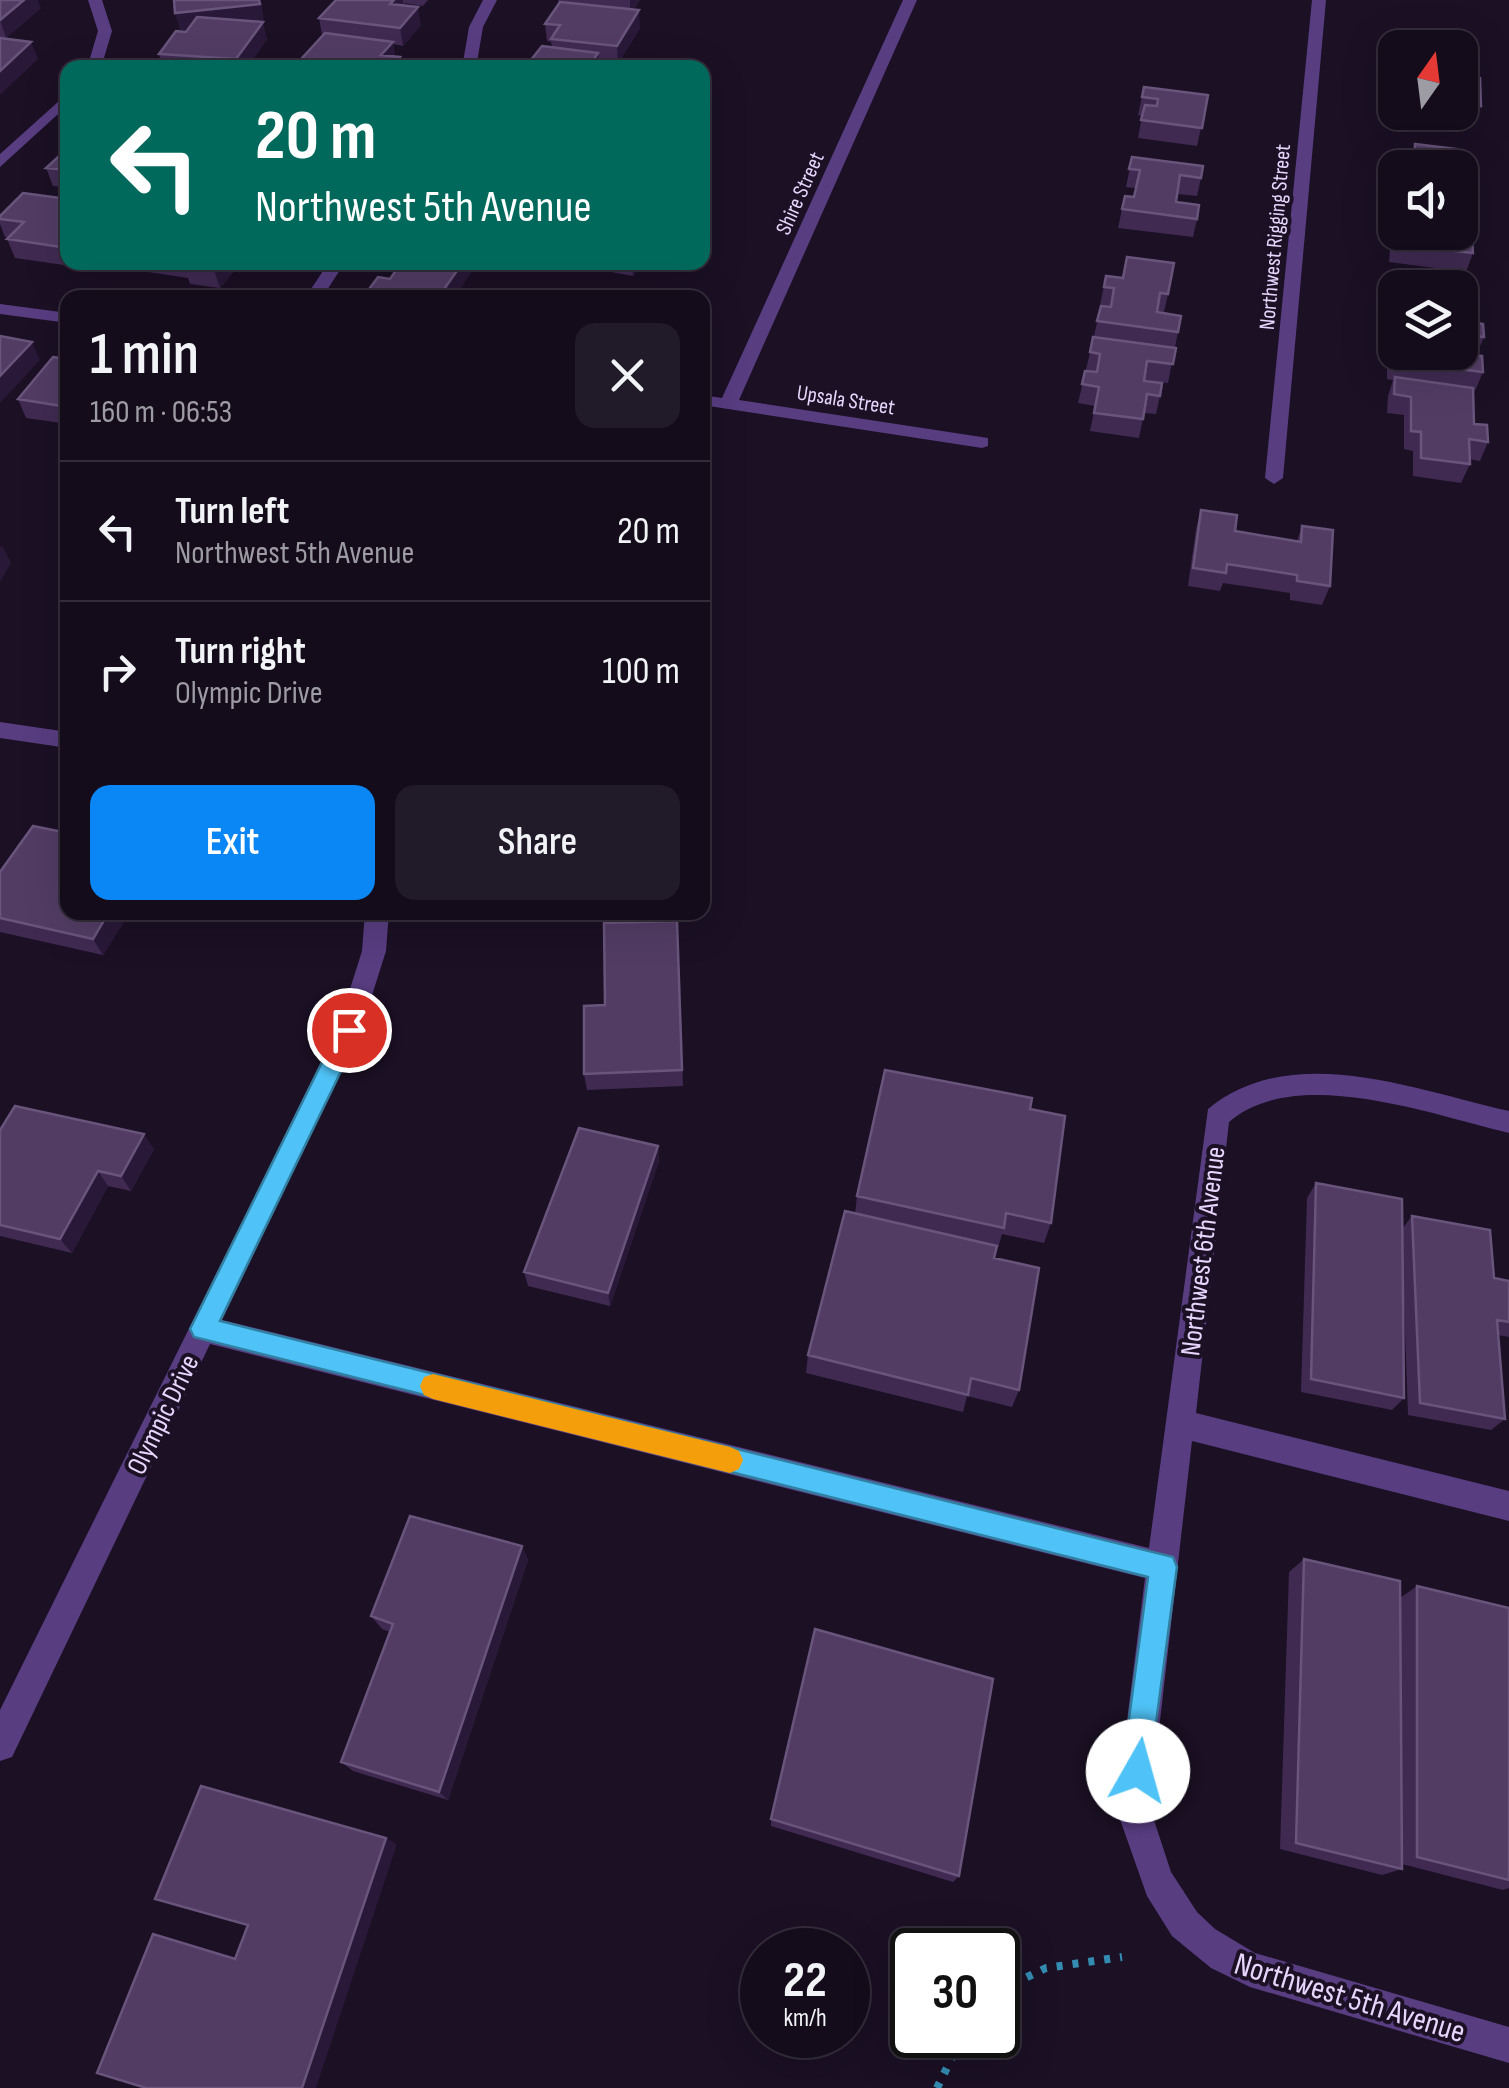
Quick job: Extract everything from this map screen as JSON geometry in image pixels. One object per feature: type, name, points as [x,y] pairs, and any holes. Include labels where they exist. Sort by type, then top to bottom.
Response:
[{"type":"street","points":[[95,0],[104,32],[96,60]]},
{"type":"street","points":[[471,60],[476,27],[490,0]]},
{"type":"street","name":"Shire Street","points":[[728,404],[910,0]]},
{"type":"street","name":"Northwest Rigging Street","points":[[1274,478],[1319,0]]},
{"type":"street","points":[[0,162],[60,105]]},
{"type":"street","points":[[0,308],[60,317]]},
{"type":"street","name":"Upsala Street","points":[[710,401],[982,442]]},
{"type":"street","points":[[0,730],[60,739]]},
{"type":"street","name":"Olympic Drive","points":[[0,1745],[349,1030],[374,951],[376,920]]},
{"type":"street","name":"Northwest 6th Avenue","points":[[1163,1567],[1218,1117],[1244,1096],[1302,1084],[1333,1085],[1509,1122]]},
{"type":"street","points":[[203,1329],[1163,1567]]},
{"type":"street","points":[[1181,1424],[1509,1506]]},
{"type":"street","name":"Northwest 5th Avenue","points":[[1163,1567],[1133,1808],[1150,1872],[1178,1920],[1215,1955],[1250,1969],[1509,2045]]},
{"type":"path","points":[[1020,1981],[1046,1968],[1122,1958]]},
{"type":"path","points":[[937,2088],[951,2058]]},
{"type":"building","points":[[0,0],[24,0],[0,20]]},
{"type":"building","points":[[174,0],[259,0],[260,4],[175,13]]},
{"type":"building","points":[[336,0],[394,0],[390,4],[418,7],[400,28],[319,18]]},
{"type":"building","points":[[560,2],[639,10],[617,46],[551,39],[560,25],[545,24]]},
{"type":"building","points":[[197,17],[263,22],[236,59],[159,54],[176,31],[186,32]]},
{"type":"building","points":[[325,33],[393,42],[381,55],[400,57],[398,60],[300,60]]},
{"type":"building","points":[[0,38],[31,42],[0,71]]},
{"type":"building","points":[[542,46],[598,53],[593,60],[531,60]]},
{"type":"building","points":[[1478,78],[1480,78],[1481,106],[1478,106]]},
{"type":"building","points":[[1144,87],[1208,95],[1202,128],[1141,120],[1145,105],[1157,106],[1158,99],[1142,97]]},
{"type":"building","points":[[1415,144],[1457,149],[1457,150],[1415,150]]},
{"type":"building","points":[[60,155],[60,169],[46,168]]},
{"type":"building","points":[[1132,157],[1203,166],[1201,178],[1180,175],[1176,202],[1199,205],[1197,219],[1122,209],[1125,196],[1134,197],[1140,170],[1129,169]]},
{"type":"building","points":[[23,193],[60,198],[60,247],[7,239],[24,222],[0,216]]},
{"type":"building","points":[[1127,257],[1174,263],[1168,294],[1160,293],[1157,312],[1181,316],[1178,332],[1097,321],[1101,306],[1111,307],[1114,288],[1104,287],[1106,276],[1123,278]]},
{"type":"building","points":[[396,270],[457,270],[444,290],[368,290],[378,277],[390,279]]},
{"type":"building","points":[[1478,323],[1483,324],[1484,337],[1478,336]]},
{"type":"building","points":[[0,336],[32,342],[0,376]]},
{"type":"building","points":[[1093,337],[1176,348],[1173,364],[1147,361],[1144,381],[1162,383],[1160,396],[1147,394],[1143,419],[1094,413],[1099,387],[1082,384],[1085,371],[1097,372],[1100,354],[1090,352]]},
{"type":"building","points":[[1478,355],[1482,356],[1483,372],[1467,370],[1478,370]]},
{"type":"building","points":[[53,357],[60,358],[60,406],[18,399]]},
{"type":"building","points":[[1395,377],[1473,388],[1474,424],[1487,425],[1488,442],[1469,439],[1470,464],[1421,458],[1421,432],[1411,431],[1411,397],[1394,394]]},
{"type":"building","points":[[1201,510],[1237,515],[1235,531],[1301,542],[1302,526],[1333,530],[1330,586],[1297,581],[1297,575],[1227,564],[1226,573],[1193,568]]},
{"type":"building","points":[[33,826],[60,831],[60,920],[104,920],[93,939],[0,918],[0,872]]},
{"type":"building","points":[[677,921],[682,1070],[584,1074],[584,1006],[605,1005],[604,923]]},
{"type":"building","points":[[885,1070],[1032,1098],[1030,1109],[1065,1116],[1051,1223],[1006,1213],[1004,1228],[857,1196]]},
{"type":"building","points":[[15,1106],[144,1134],[121,1176],[98,1171],[60,1239],[0,1225],[0,1130]]},
{"type":"building","points":[[579,1128],[658,1146],[608,1293],[524,1272]]},
{"type":"building","points":[[1316,1183],[1402,1199],[1404,1398],[1311,1379]]},
{"type":"building","points":[[845,1211],[997,1246],[994,1258],[1039,1268],[1019,1390],[971,1378],[968,1395],[808,1355]]},
{"type":"building","points":[[1412,1216],[1490,1230],[1494,1278],[1509,1281],[1509,1322],[1497,1320],[1505,1419],[1420,1403]]},
{"type":"building","points":[[410,1516],[522,1546],[439,1792],[341,1762],[393,1624],[371,1616]]},
{"type":"building","points":[[1304,1559],[1400,1581],[1402,1869],[1296,1843]]},
{"type":"building","points":[[1417,1586],[1509,1608],[1509,1880],[1417,1857]]},
{"type":"building","points":[[815,1629],[993,1679],[959,1876],[771,1819]]},
{"type":"building","points":[[201,1786],[386,1838],[302,2088],[146,2088],[97,2073],[153,1934],[235,1959],[248,1925],[155,1899]]},
{"type":"slow traffic","points":[[433,1386],[730,1460]]},
{"type":"route","points":[[349,1030],[203,1329],[1163,1567],[1138,1771]]}]
